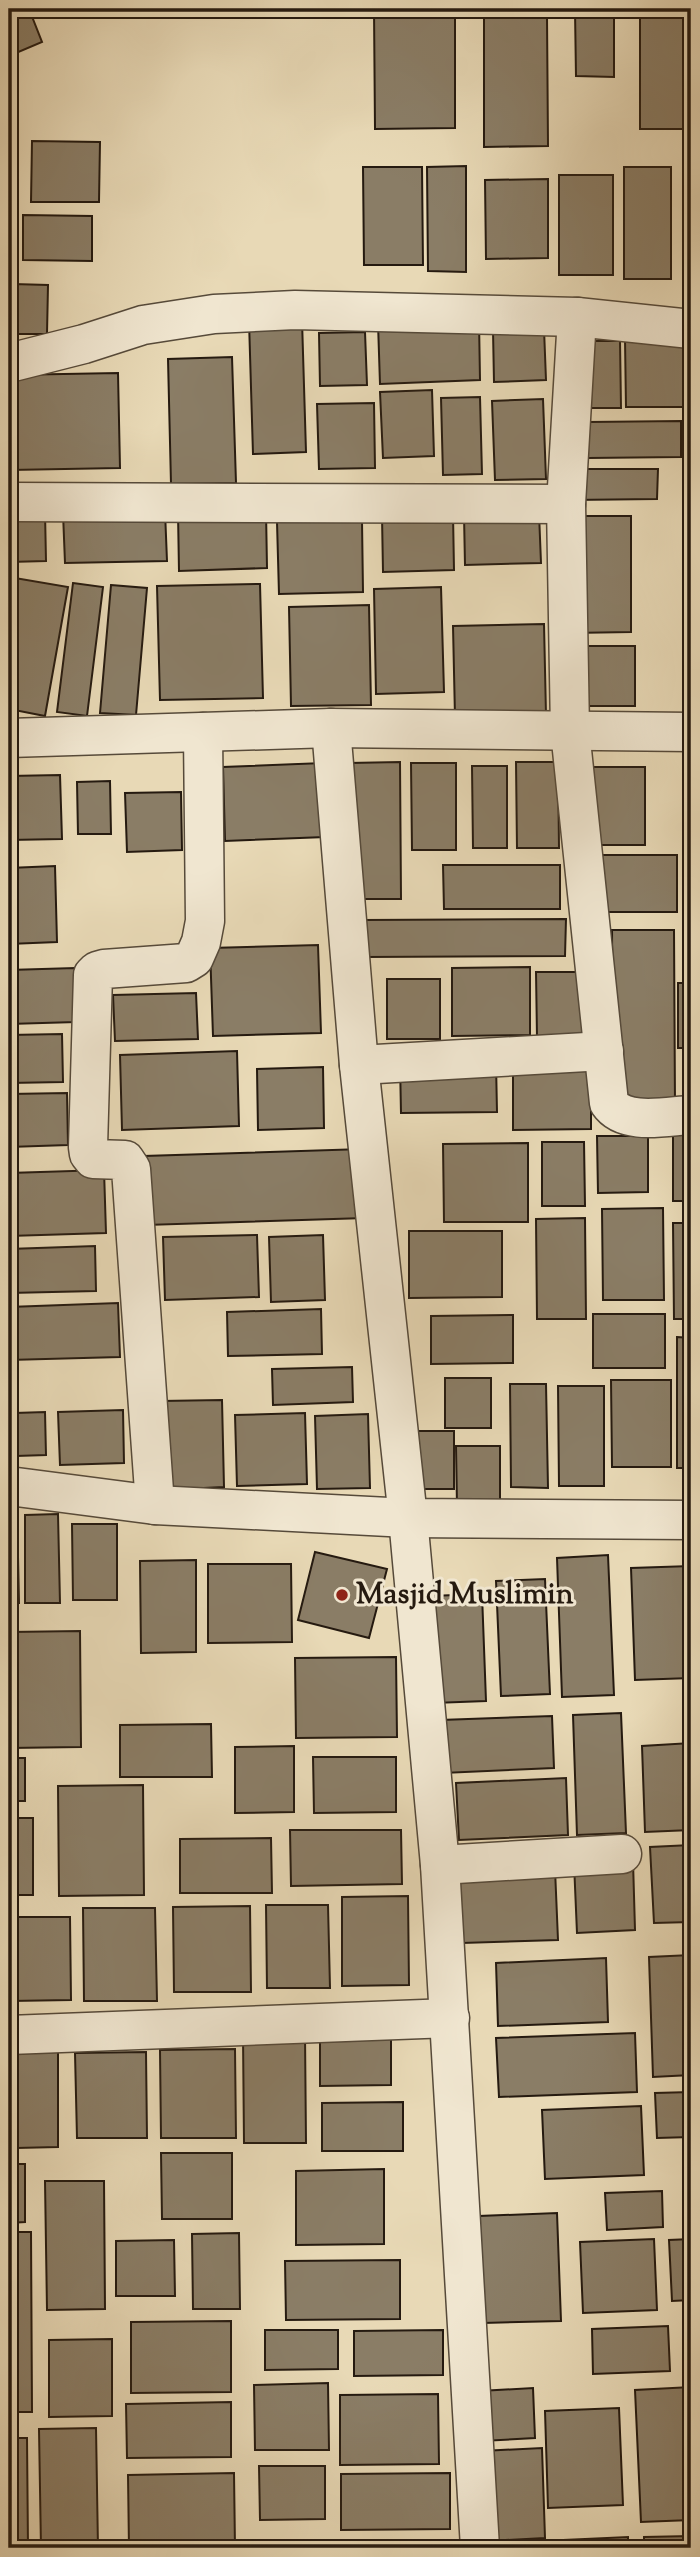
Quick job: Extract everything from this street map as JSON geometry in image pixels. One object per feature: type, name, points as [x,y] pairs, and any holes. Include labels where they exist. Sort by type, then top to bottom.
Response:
[{"type":"street","points":[[9,363],[84,344],[143,325],[214,314],[295,310],[577,317],[691,329]]},
{"type":"street","points":[[577,317],[566,504],[570,731],[609,1103],[614,1110],[631,1117],[691,1115]]},
{"type":"street","points":[[9,502],[566,504]]},
{"type":"street","points":[[331,727],[359,1065],[408,1518],[440,1865],[480,2548]]},
{"type":"street","points":[[9,738],[331,727],[691,732]]},
{"type":"street","points":[[155,1505],[131,1169],[125,1160],[93,1159],[88,1147],[93,975],[104,969],[186,963],[194,958],[201,942],[205,921],[203,732]]},
{"type":"street","points":[[359,1065],[604,1051]]},
{"type":"street","points":[[9,1486],[155,1505],[408,1518],[691,1520]]},
{"type":"street","points":[[440,1865],[622,1854]]},
{"type":"street","points":[[9,2035],[450,2018]]},
{"type":"building","points":[[9,9],[29,9],[42,42],[9,56]]},
{"type":"building","points":[[374,9],[455,9],[455,128],[375,129]]},
{"type":"building","points":[[640,9],[691,9],[691,129],[640,129]]},
{"type":"building","points":[[575,10],[614,10],[614,77],[576,76]]},
{"type":"building","points":[[547,16],[548,146],[484,147],[484,17]]},
{"type":"building","points":[[32,141],[100,142],[99,202],[31,202]]},
{"type":"building","points":[[466,166],[466,272],[428,271],[427,167]]},
{"type":"building","points":[[363,167],[422,167],[423,265],[364,265]]},
{"type":"building","points":[[624,167],[671,167],[671,279],[624,279]]},
{"type":"building","points":[[559,175],[613,175],[613,275],[559,275]]},
{"type":"building","points":[[548,179],[548,258],[486,259],[485,180]]},
{"type":"building","points":[[691,197],[691,290],[683,290],[683,198]]},
{"type":"building","points":[[23,215],[92,216],[92,261],[23,260]]},
{"type":"building","points":[[13,284],[48,285],[47,334],[13,334]]},
{"type":"building","points":[[302,320],[306,452],[253,454],[249,321]]},
{"type":"building","points":[[479,320],[480,380],[380,384],[378,323]]},
{"type":"building","points":[[544,329],[546,380],[494,382],[493,330]]},
{"type":"building","points":[[365,332],[367,385],[320,386],[319,333]]},
{"type":"building","points":[[625,339],[691,339],[691,407],[626,407]]},
{"type":"building","points":[[579,341],[620,341],[621,408],[579,408]]},
{"type":"building","points":[[232,357],[236,483],[171,484],[168,359]]},
{"type":"building","points":[[118,373],[120,468],[10,470],[9,375]]},
{"type":"building","points":[[432,390],[434,456],[383,458],[380,392]]},
{"type":"building","points":[[480,397],[482,474],[443,475],[441,398]]},
{"type":"building","points":[[543,399],[546,479],[495,480],[492,401]]},
{"type":"building","points":[[374,403],[375,468],[319,469],[317,404]]},
{"type":"building","points":[[681,421],[681,457],[588,458],[588,422]]},
{"type":"building","points":[[572,469],[658,469],[657,499],[571,500]]},
{"type":"building","points":[[165,511],[167,561],[65,563],[63,513]]},
{"type":"building","points":[[266,511],[267,568],[179,571],[178,513]]},
{"type":"building","points":[[45,512],[46,561],[9,562],[9,513]]},
{"type":"building","points":[[539,513],[541,563],[465,565],[464,515]]},
{"type":"building","points":[[453,514],[454,570],[383,572],[382,516]]},
{"type":"building","points":[[570,516],[631,516],[631,632],[571,633]]},
{"type":"building","points":[[362,521],[363,592],[279,594],[277,522]]},
{"type":"building","points":[[9,577],[68,587],[45,716],[9,709]]},
{"type":"building","points":[[73,583],[103,587],[87,716],[57,712]]},
{"type":"building","points":[[260,584],[263,698],[160,700],[157,586]]},
{"type":"building","points":[[111,585],[147,588],[136,715],[100,713]]},
{"type":"building","points":[[441,587],[444,692],[376,694],[374,589]]},
{"type":"building","points":[[369,605],[371,705],[291,706],[289,607]]},
{"type":"building","points":[[544,624],[546,715],[455,717],[453,626]]},
{"type":"building","points":[[577,646],[635,646],[635,706],[577,706]]},
{"type":"building","points":[[400,762],[401,899],[350,899],[349,763]]},
{"type":"building","points":[[516,762],[558,762],[559,848],[517,848]]},
{"type":"building","points":[[323,763],[325,837],[225,841],[223,767]]},
{"type":"building","points":[[411,763],[456,763],[456,850],[412,850]]},
{"type":"building","points":[[472,766],[507,766],[507,848],[473,848]]},
{"type":"building","points":[[583,767],[645,767],[645,845],[584,845]]},
{"type":"building","points":[[60,775],[62,839],[9,840],[9,776]]},
{"type":"building","points":[[110,781],[111,834],[78,834],[77,782]]},
{"type":"building","points":[[181,792],[182,850],[127,852],[125,793]]},
{"type":"building","points":[[589,855],[677,855],[677,912],[589,912]]},
{"type":"building","points":[[443,865],[560,865],[560,909],[444,909]]},
{"type":"building","points":[[55,866],[57,942],[9,944],[9,868]]},
{"type":"building","points":[[684,892],[691,892],[691,969],[685,969]]},
{"type":"building","points":[[566,919],[565,956],[364,957],[364,920]]},
{"type":"building","points":[[612,930],[674,930],[675,1106],[613,1107]]},
{"type":"building","points":[[318,945],[321,1033],[213,1036],[210,948]]},
{"type":"building","points":[[530,967],[530,1035],[452,1036],[452,968]]},
{"type":"building","points":[[75,968],[76,1022],[9,1024],[9,970]]},
{"type":"building","points":[[536,972],[587,972],[587,1037],[537,1037]]},
{"type":"building","points":[[387,979],[440,979],[440,1039],[387,1039]]},
{"type":"building","points":[[678,983],[691,983],[691,1048],[678,1048]]},
{"type":"building","points":[[196,993],[198,1039],[115,1041],[113,995]]},
{"type":"building","points":[[62,1034],[63,1082],[9,1083],[9,1035]]},
{"type":"building","points":[[237,1051],[239,1126],[122,1130],[120,1055]]},
{"type":"building","points":[[513,1061],[591,1061],[591,1129],[513,1130]]},
{"type":"building","points":[[400,1063],[496,1063],[497,1112],[401,1113]]},
{"type":"building","points":[[323,1067],[324,1128],[258,1130],[257,1069]]},
{"type":"building","points":[[67,1093],[68,1145],[9,1147],[9,1094]]},
{"type":"building","points":[[691,1119],[691,1201],[673,1201],[673,1120]]},
{"type":"building","points":[[597,1136],[648,1136],[648,1192],[598,1193]]},
{"type":"building","points":[[542,1142],[584,1142],[585,1206],[542,1206]]},
{"type":"building","points":[[528,1143],[528,1222],[444,1222],[443,1144]]},
{"type":"building","points":[[363,1149],[365,1218],[146,1225],[144,1156]]},
{"type":"building","points":[[104,1170],[106,1233],[9,1236],[9,1173]]},
{"type":"building","points":[[663,1208],[664,1300],[603,1300],[602,1209]]},
{"type":"building","points":[[585,1218],[586,1319],[537,1319],[536,1219]]},
{"type":"building","points":[[673,1223],[691,1223],[691,1319],[674,1319]]},
{"type":"building","points":[[409,1231],[502,1231],[502,1297],[409,1298]]},
{"type":"building","points":[[257,1235],[259,1297],[165,1300],[163,1237]]},
{"type":"building","points":[[323,1235],[325,1300],[271,1302],[269,1237]]},
{"type":"building","points":[[95,1246],[96,1291],[9,1293],[9,1249]]},
{"type":"building","points":[[118,1303],[120,1357],[9,1360],[9,1307]]},
{"type":"building","points":[[321,1309],[322,1354],[228,1356],[227,1312]]},
{"type":"building","points":[[593,1314],[665,1314],[665,1368],[593,1368]]},
{"type":"building","points":[[513,1315],[513,1363],[431,1364],[431,1316]]},
{"type":"building","points":[[677,1337],[691,1338],[691,1468],[677,1468]]},
{"type":"building","points":[[352,1367],[353,1402],[273,1405],[272,1369]]},
{"type":"building","points":[[445,1378],[491,1378],[491,1428],[445,1428]]},
{"type":"building","points":[[611,1380],[671,1380],[671,1467],[612,1467]]},
{"type":"building","points":[[510,1384],[546,1384],[548,1488],[511,1487]]},
{"type":"building","points":[[558,1386],[604,1386],[604,1486],[559,1486]]},
{"type":"building","points":[[222,1400],[224,1487],[163,1490],[161,1401]]},
{"type":"building","points":[[123,1410],[124,1463],[60,1465],[58,1412]]},
{"type":"building","points":[[45,1412],[46,1455],[16,1456],[15,1413]]},
{"type":"building","points":[[305,1413],[307,1484],[237,1486],[235,1415]]},
{"type":"building","points":[[368,1414],[370,1488],[317,1489],[315,1416]]},
{"type":"building","points":[[411,1431],[454,1431],[454,1489],[411,1489]]},
{"type":"building","points":[[456,1446],[500,1446],[500,1505],[457,1506]]},
{"type":"building","points":[[17,1511],[19,1603],[9,1603],[9,1512]]},
{"type":"building","points":[[58,1514],[60,1603],[25,1603],[25,1515]]},
{"type":"building","points":[[72,1524],[117,1524],[117,1600],[73,1600]]},
{"type":"building","name":"Masjid Muslimin","points":[[315,1552],[387,1569],[369,1638],[298,1620]]},
{"type":"building","points":[[608,1555],[614,1695],[562,1697],[557,1558]]},
{"type":"building","points":[[196,1560],[196,1652],[141,1653],[140,1561]]},
{"type":"building","points":[[208,1564],[291,1564],[292,1642],[208,1643]]},
{"type":"building","points":[[691,1566],[691,1678],[635,1680],[631,1568]]},
{"type":"building","points":[[545,1579],[550,1694],[501,1696],[496,1581]]},
{"type":"building","points":[[482,1594],[486,1701],[434,1703],[430,1596]]},
{"type":"building","points":[[80,1631],[81,1747],[9,1748],[9,1632]]},
{"type":"building","points":[[396,1657],[397,1737],[296,1738],[295,1658]]},
{"type":"building","points":[[621,1713],[626,1833],[577,1835],[573,1715]]},
{"type":"building","points":[[552,1716],[554,1768],[443,1773],[441,1720]]},
{"type":"building","points":[[211,1724],[212,1777],[120,1777],[120,1725]]},
{"type":"building","points":[[691,1743],[691,1830],[645,1832],[642,1746]]},
{"type":"building","points":[[294,1746],[294,1812],[235,1813],[235,1747]]},
{"type":"building","points":[[313,1757],[396,1757],[396,1812],[314,1813]]},
{"type":"building","points":[[9,1758],[25,1758],[25,1801],[9,1801]]},
{"type":"building","points":[[566,1778],[568,1835],[459,1840],[456,1783]]},
{"type":"building","points":[[143,1785],[144,1895],[59,1896],[58,1786]]},
{"type":"building","points":[[9,1818],[33,1818],[33,1895],[9,1895]]},
{"type":"building","points":[[290,1830],[401,1830],[402,1884],[291,1886]]},
{"type":"building","points":[[271,1838],[272,1893],[180,1893],[180,1839]]},
{"type":"building","points":[[691,1845],[691,1922],[654,1923],[650,1847]]},
{"type":"building","points":[[633,1861],[635,1930],[577,1933],[574,1863]]},
{"type":"building","points":[[555,1869],[558,1940],[462,1943],[459,1872]]},
{"type":"building","points":[[408,1896],[409,1985],[342,1986],[342,1897]]},
{"type":"building","points":[[266,1905],[328,1905],[330,1988],[267,1988]]},
{"type":"building","points":[[250,1906],[251,1992],[174,1992],[173,1907]]},
{"type":"building","points":[[83,1908],[155,1908],[157,2001],[84,2001]]},
{"type":"building","points":[[10,1917],[70,1917],[71,2000],[10,2001]]},
{"type":"building","points":[[691,1955],[691,2075],[653,2077],[649,1957]]},
{"type":"building","points":[[606,1958],[608,2022],[498,2026],[496,1963]]},
{"type":"building","points":[[391,2033],[391,2085],[320,2086],[320,2034]]},
{"type":"building","points":[[635,2033],[637,2092],[499,2097],[496,2038]]},
{"type":"building","points":[[305,2034],[306,2143],[244,2143],[243,2035]]},
{"type":"building","points":[[235,2049],[236,2138],[161,2138],[160,2050]]},
{"type":"building","points":[[15,2051],[58,2051],[58,2147],[16,2148]]},
{"type":"building","points":[[146,2052],[147,2138],[77,2138],[75,2053]]},
{"type":"building","points":[[691,2092],[691,2137],[657,2138],[655,2093]]},
{"type":"building","points":[[403,2102],[403,2151],[322,2151],[322,2103]]},
{"type":"building","points":[[641,2106],[644,2175],[545,2179],[542,2110]]},
{"type":"building","points":[[161,2153],[232,2153],[232,2219],[162,2219]]},
{"type":"building","points":[[9,2164],[25,2164],[25,2222],[9,2223]]},
{"type":"building","points":[[384,2169],[384,2244],[296,2245],[296,2171]]},
{"type":"building","points":[[45,2181],[104,2181],[105,2309],[47,2310]]},
{"type":"building","points":[[662,2191],[663,2227],[607,2230],[605,2193]]},
{"type":"building","points":[[557,2213],[561,2321],[483,2323],[479,2216]]},
{"type":"building","points":[[9,2232],[31,2232],[32,2412],[9,2412]]},
{"type":"building","points":[[239,2233],[240,2309],[193,2309],[192,2234]]},
{"type":"building","points":[[654,2239],[657,2310],[583,2313],[580,2242]]},
{"type":"building","points":[[691,2239],[691,2300],[672,2301],[669,2240]]},
{"type":"building","points":[[174,2240],[175,2296],[116,2296],[116,2241]]},
{"type":"building","points":[[400,2260],[400,2319],[286,2320],[285,2261]]},
{"type":"building","points":[[231,2321],[231,2392],[131,2393],[131,2322]]},
{"type":"building","points":[[668,2326],[670,2371],[593,2374],[592,2329]]},
{"type":"building","points":[[265,2330],[338,2330],[338,2369],[265,2370]]},
{"type":"building","points":[[443,2330],[443,2375],[354,2376],[354,2331]]},
{"type":"building","points":[[112,2339],[112,2416],[49,2417],[49,2340]]},
{"type":"building","points":[[328,2383],[329,2450],[255,2450],[254,2385]]},
{"type":"building","points":[[691,2387],[691,2520],[641,2522],[635,2390]]},
{"type":"building","points":[[533,2388],[535,2438],[482,2441],[480,2391]]},
{"type":"building","points":[[438,2394],[439,2464],[340,2465],[340,2395]]},
{"type":"building","points":[[231,2402],[231,2457],[127,2458],[126,2404]]},
{"type":"building","points":[[619,2408],[623,2505],[548,2508],[545,2411]]},
{"type":"building","points":[[96,2428],[98,2548],[41,2548],[39,2429]]},
{"type":"building","points":[[9,2438],[27,2438],[28,2548],[9,2548]]},
{"type":"building","points":[[542,2448],[545,2538],[486,2541],[482,2451]]},
{"type":"building","points":[[259,2466],[325,2466],[325,2519],[260,2520]]},
{"type":"building","points":[[234,2473],[235,2548],[129,2548],[128,2475]]},
{"type":"building","points":[[450,2473],[450,2529],[341,2530],[341,2474]]},
{"type":"building","points":[[691,2536],[691,2548],[644,2548],[644,2537]]},
{"type":"building","points":[[628,2537],[628,2548],[564,2548],[564,2540]]},
{"type":"place","name":"Masjid Muslimin","points":[[342,1595]]}]
